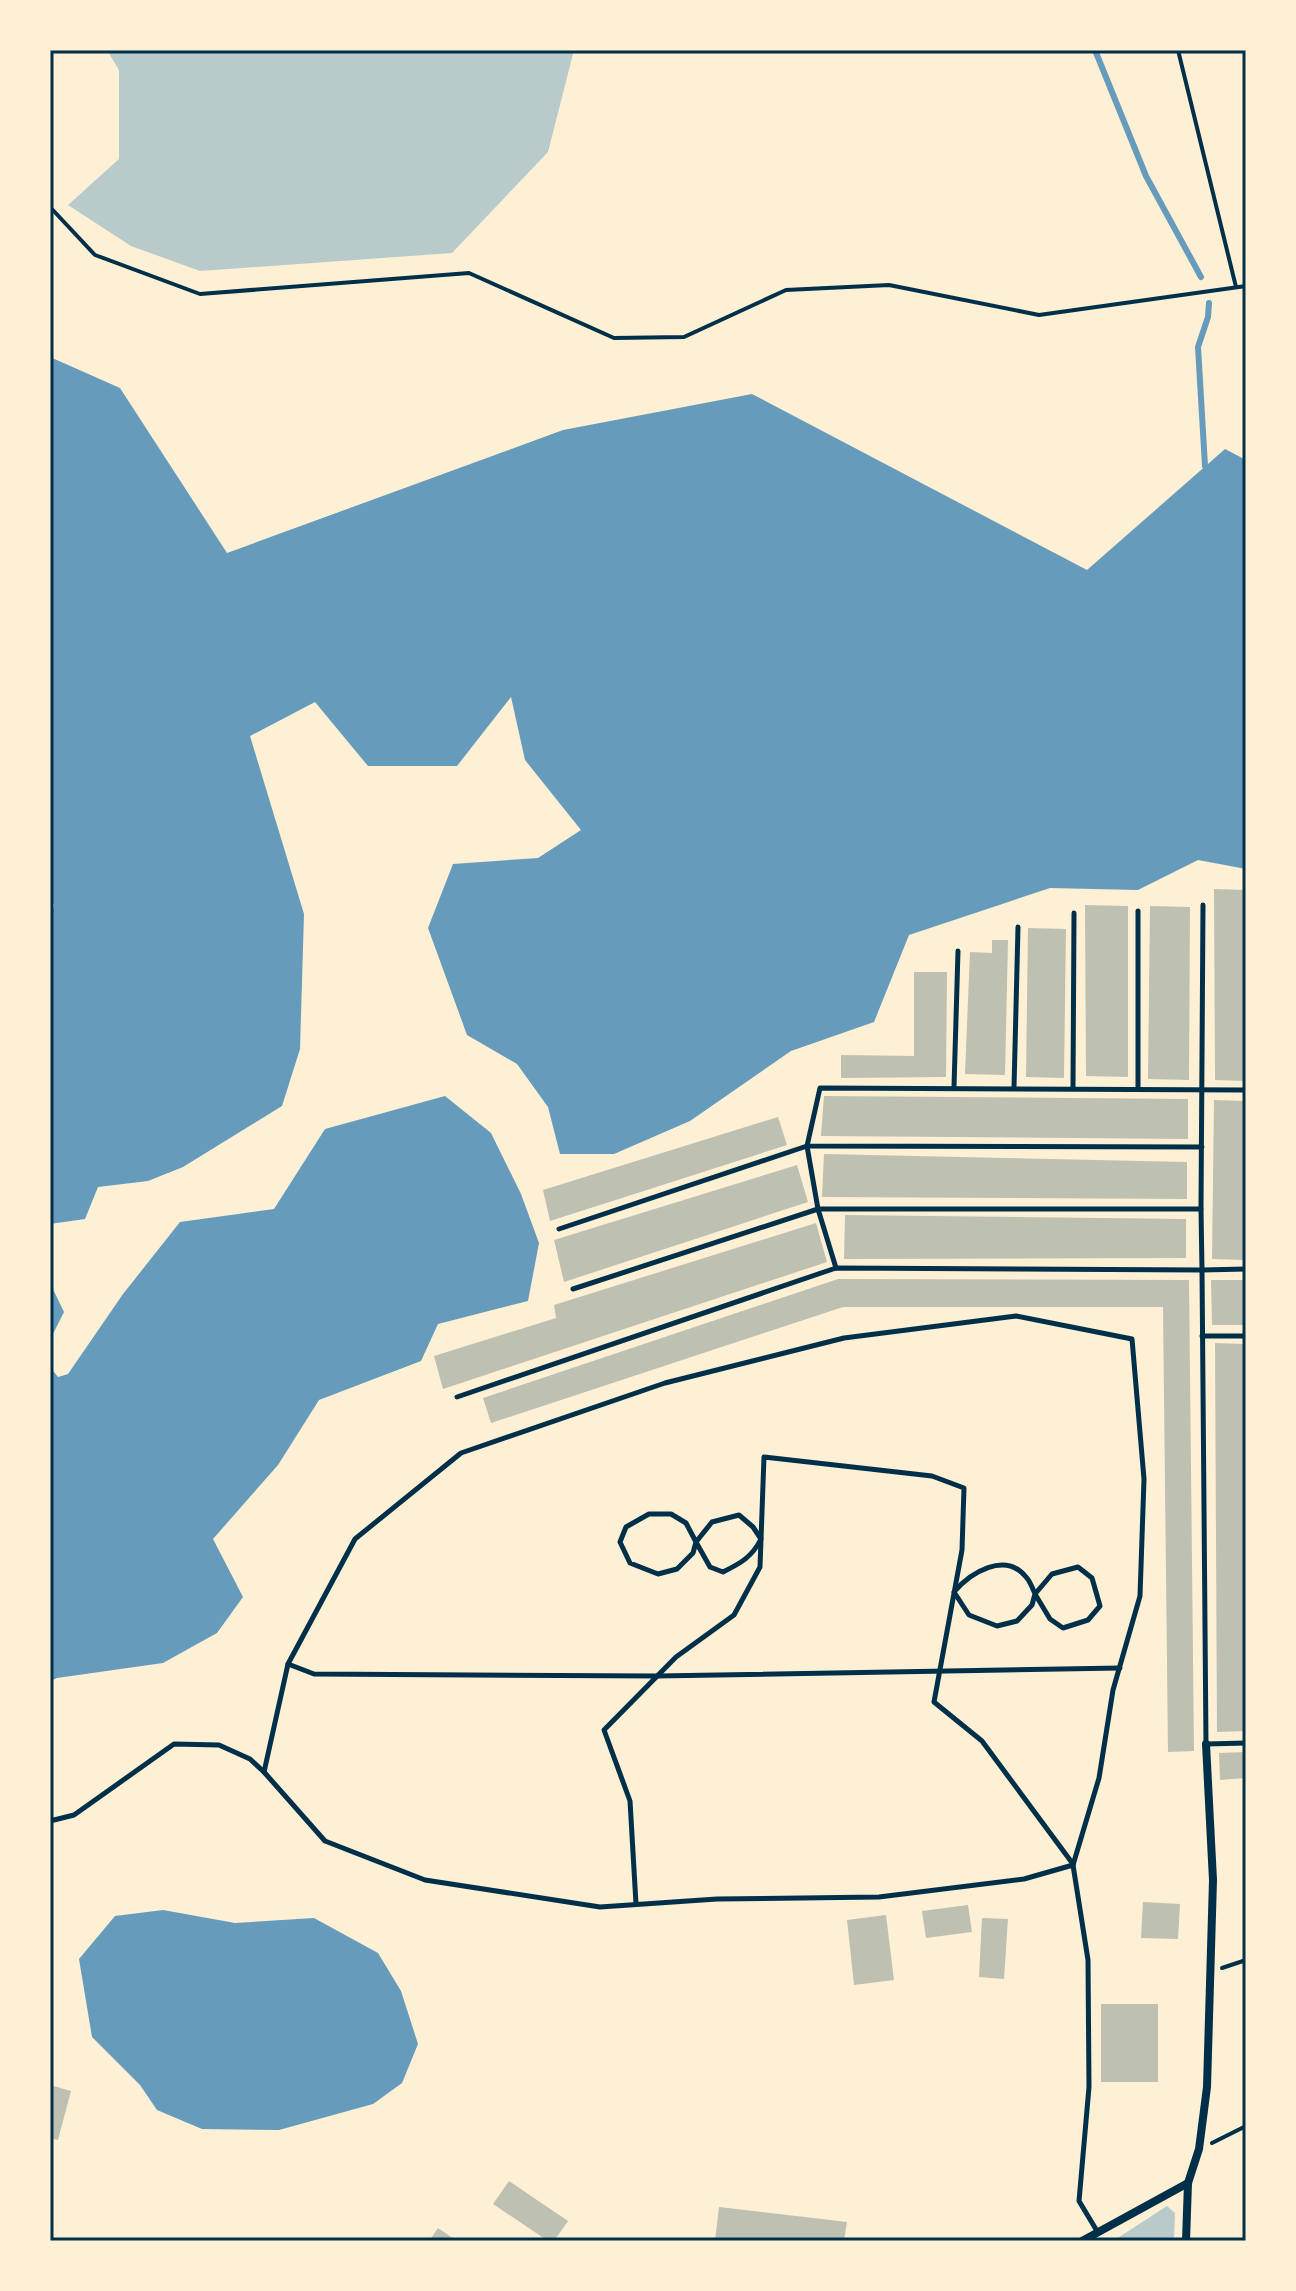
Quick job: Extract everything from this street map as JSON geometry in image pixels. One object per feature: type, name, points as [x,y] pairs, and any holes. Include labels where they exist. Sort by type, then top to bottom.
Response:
[{"type":"street","points":[[1186,2241],[1188,2183],[1199,2149],[1207,2087],[1213,1880],[1206,1744]]},
{"type":"street","points":[[1082,2241],[1188,2183]]},
{"type":"lane","points":[[1203,905],[1201,1209],[1206,1744],[1246,1743]]},
{"type":"lane","points":[[1138,911],[1138,1089]]},
{"type":"lane","points":[[1073,1088],[1074,913]]},
{"type":"lane","points":[[1014,1088],[1018,927]]},
{"type":"lane","points":[[954,1087],[958,951]]},
{"type":"lane","points":[[836,1268],[818,1209],[807,1146],[820,1088],[1246,1090]]},
{"type":"lane","points":[[559,1229],[807,1146],[1202,1147]]},
{"type":"lane","points":[[573,1289],[818,1209],[1201,1209]]},
{"type":"lane","points":[[457,1397],[836,1268],[1246,1269]]},
{"type":"lane","points":[[264,1772],[288,1664],[355,1539],[461,1453],[665,1383],[844,1338],[1016,1316],[1132,1339],[1144,1479],[1140,1596],[1120,1668],[1099,1778],[1073,1865],[1088,1960],[1089,2087],[1079,2201],[1098,2232]]},
{"type":"lane","points":[[1202,1336],[1246,1336]]},
{"type":"lane","points":[[636,1904],[630,1801],[604,1730],[676,1657],[734,1615],[760,1567],[764,1457],[932,1476],[964,1488],[962,1550],[934,1702],[982,1741],[1073,1865]]},
{"type":"lane","points":[[761,1539],[739,1515],[712,1522],[696,1542],[693,1553],[677,1569],[658,1574],[630,1563],[620,1542],[626,1527],[649,1514],[671,1514],[686,1523],[696,1542],[710,1567],[723,1572],[744,1561],[755,1551],[761,1539]]},
{"type":"lane","points":[[954,1592],[965,1579],[988,1566],[1010,1566],[1026,1575],[1035,1594],[1050,1619],[1063,1628],[1088,1620],[1100,1606],[1092,1578],[1078,1567],[1052,1574],[1035,1594],[1032,1605],[1017,1621],[997,1626],[969,1615],[954,1592]]},
{"type":"lane","points":[[288,1664],[314,1674],[657,1676],[1120,1668]]},
{"type":"lane","points":[[50,1821],[74,1815],[174,1744],[219,1745],[250,1759],[325,1841],[425,1880],[600,1907],[717,1899],[879,1897],[1024,1879],[1073,1865]]},
{"type":"path","points":[[1178,50],[1236,287]]},
{"type":"path","points":[[50,207],[95,255],[200,294],[469,273],[614,338],[684,337],[786,290],[889,285],[1039,315],[1246,286]]},
{"type":"path","points":[[1211,1972],[1246,1960]]},
{"type":"path","points":[[1199,2149],[1246,2126]]},
{"type":"shaded area","points":[[107,50],[574,50],[548,152],[452,253],[200,271],[131,246],[68,205],[119,159],[119,70]]},
{"type":"shaded area","points":[[1167,2206],[1175,2213],[1174,2241],[1113,2241]]},
{"type":"water","points":[[50,357],[120,388],[227,553],[563,430],[752,394],[1087,570],[1225,449],[1246,460],[1246,869],[1198,860],[1138,890],[1050,888],[909,935],[874,1022],[791,1051],[690,1121],[614,1154],[560,1154],[548,1107],[517,1064],[467,1035],[428,928],[453,864],[538,858],[581,830],[525,760],[511,697],[457,766],[368,766],[315,702],[250,736],[304,914],[300,1049],[282,1106],[183,1167],[148,1181],[98,1187],[85,1219],[50,1224],[50,918],[54,905],[50,900]]},
{"type":"water","points":[[445,1096],[491,1133],[521,1194],[539,1243],[528,1301],[438,1324],[421,1361],[319,1400],[278,1465],[213,1539],[243,1597],[217,1633],[163,1663],[50,1681],[50,1367],[58,1377],[68,1374],[123,1294],[180,1222],[274,1209],[325,1129]]},
{"type":"water","points":[[50,1283],[64,1312],[50,1340]]},
{"type":"water","points":[[163,1910],[235,1923],[314,1918],[378,1953],[401,1991],[418,2044],[402,2083],[373,2104],[279,2130],[202,2129],[157,2110],[140,2085],[92,2037],[79,1959],[115,1916]]},
{"type":"building","points":[[1214,889],[1246,890],[1246,1081],[1215,1080]]},
{"type":"building","points":[[1085,905],[1128,906],[1128,1077],[1086,1076]]},
{"type":"building","points":[[1150,906],[1190,907],[1189,1080],[1148,1079]]},
{"type":"building","points":[[1028,928],[1066,929],[1064,1078],[1026,1077]]},
{"type":"building","points":[[992,940],[1008,940],[1005,1075],[965,1074],[970,952],[992,953]]},
{"type":"building","points":[[914,972],[947,972],[946,1077],[841,1078],[841,1055],[914,1056]]},
{"type":"building","points":[[824,1096],[1188,1099],[1188,1139],[821,1136]]},
{"type":"building","points":[[1214,1100],[1246,1101],[1246,1260],[1212,1259]]},
{"type":"building","points":[[778,1117],[787,1145],[550,1221],[543,1190]]},
{"type":"building","points":[[824,1154],[1187,1162],[1187,1199],[822,1197]]},
{"type":"building","points":[[797,1165],[808,1202],[564,1282],[554,1240]]},
{"type":"building","points":[[845,1215],[1186,1219],[1186,1258],[844,1259]]},
{"type":"building","points":[[816,1223],[827,1262],[443,1389],[434,1356],[556,1318],[554,1305]]},
{"type":"building","points":[[838,1279],[1189,1280],[1194,1751],[1168,1752],[1163,1307],[843,1307],[491,1423],[483,1398]]},
{"type":"building","points":[[1211,1280],[1246,1280],[1246,1325],[1212,1325]]},
{"type":"building","points":[[1215,1343],[1246,1344],[1246,1731],[1217,1732]]},
{"type":"building","points":[[1246,1752],[1246,1778],[1220,1780],[1219,1753]]},
{"type":"building","points":[[1143,1902],[1180,1904],[1178,1939],[1141,1938]]},
{"type":"building","points":[[968,1905],[972,1932],[926,1938],[922,1911]]},
{"type":"building","points":[[886,1915],[894,1980],[854,1985],[847,1920]]},
{"type":"building","points":[[982,1918],[1008,1919],[1004,1979],[979,1977]]},
{"type":"building","points":[[1101,2004],[1158,2004],[1158,2082],[1101,2082]]},
{"type":"building","points":[[50,2085],[71,2091],[58,2140],[50,2138]]},
{"type":"building","points":[[509,2181],[568,2221],[554,2241],[548,2241],[493,2204]]},
{"type":"building","points":[[719,2207],[847,2222],[844,2241],[715,2241]]},
{"type":"building","points":[[438,2228],[457,2241],[429,2241]]},
{"type":"waterway","points":[[1095,50],[1146,176],[1201,277]]},
{"type":"waterway","points":[[1205,466],[1198,347],[1208,317],[1209,303]]}]
